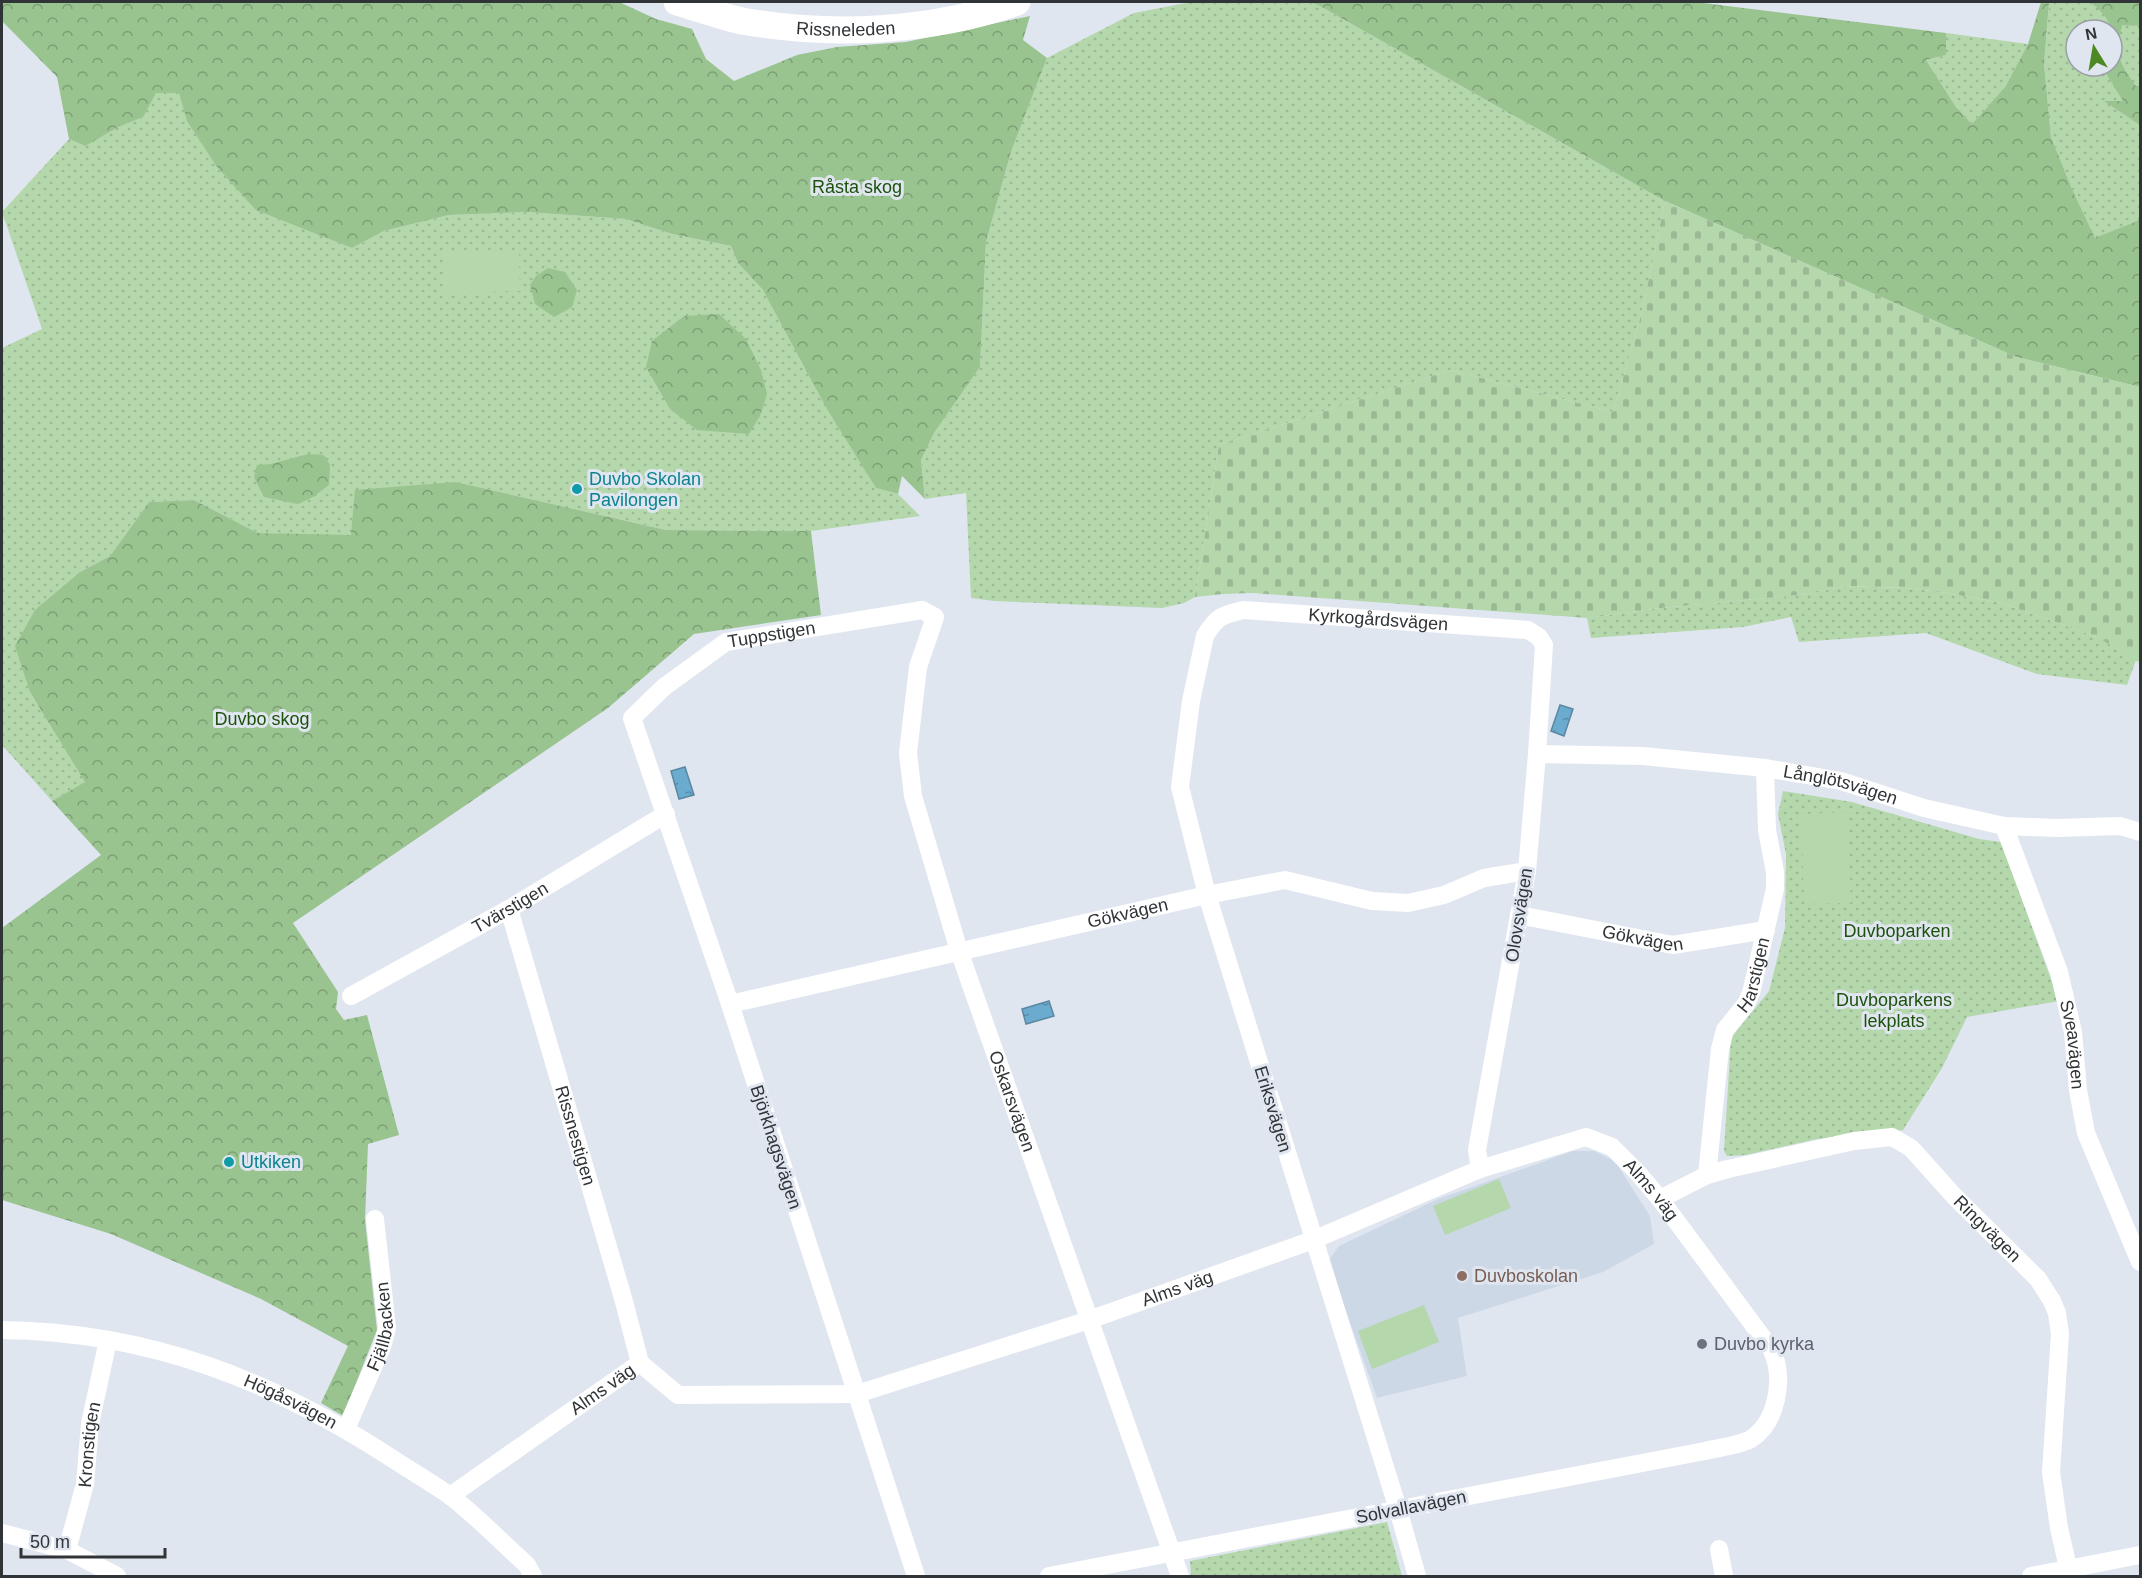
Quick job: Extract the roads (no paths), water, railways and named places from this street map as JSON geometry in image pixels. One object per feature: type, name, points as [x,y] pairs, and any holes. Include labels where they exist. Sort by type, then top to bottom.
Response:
[{"type":"street","name":"Rissneleden","points":[[677,2],[741,20],[816,30],[897,28],[987,12],[1017,2]]},
{"type":"street","name":"Tuppstigen","points":[[632,718],[664,687],[726,642],[922,610],[935,617]]},
{"type":"street","name":"Kyrkogårdsvägen","points":[[1205,636],[1222,615],[1243,610],[1528,630],[1539,637],[1544,645],[1543,658]]},
{"type":"street","name":"Oskarsvägen","points":[[935,617],[918,667],[908,753],[914,796],[959,951],[1180,1576]]},
{"type":"street","name":"Eriksvägen","points":[[1205,636],[1191,701],[1180,787],[1207,895],[1417,1576]]},
{"type":"street","name":"Olovsvägen","points":[[1480,1169],[1477,1150],[1527,871],[1543,658]]},
{"type":"street","name":"Björkhagsvägen","points":[[632,718],[730,1004],[916,1576]]},
{"type":"street","name":"Långlötsvägen","points":[[1537,754],[1643,756],[1765,768],[1841,781],[1924,808],[2004,826],[2057,828],[2120,826],[2140,832]]},
{"type":"street","name":"Harstigen","points":[[1707,1175],[1720,1049],[1725,1030],[1746,1004],[1751,993],[1775,889],[1775,872],[1767,830],[1765,768]]},
{"type":"street","name":"Tvärstigen","points":[[351,996],[508,909],[666,814]]},
{"type":"street","name":"Sveavägen","points":[[2004,826],[2059,972],[2073,1032],[2078,1090],[2086,1133],[2140,1262]]},
{"type":"street","name":"Gökvägen","points":[[730,1004],[1207,895],[1286,880],[1372,902],[1408,903],[1444,895],[1484,878],[1527,871]]},
{"type":"street","name":"Rissnestigen","points":[[508,909],[623,1298],[640,1363]]},
{"type":"street","name":"Gökvägen","points":[[1519,915],[1673,945],[1766,930]]},
{"type":"street","name":"Alms väg","points":[[450,1496],[640,1363],[678,1395],[857,1394],[1089,1320],[1313,1240],[1480,1169],[1586,1137],[1611,1147],[1638,1173],[1660,1199],[1772,1352],[1778,1380],[1777,1396],[1767,1423]]},
{"type":"street","name":"Ringvägen","points":[[1660,1199],[1707,1175],[1854,1141],[1892,1137],[1911,1148],[1954,1196],[2038,1279],[2057,1313],[2060,1334],[2051,1472],[2059,1528],[2069,1574]]},
{"type":"street","name":"Fjällbacken","points":[[346,1429],[382,1347],[387,1328],[375,1219]]},
{"type":"street","name":"Högåsvägen","points":[[2,1330],[57,1333],[108,1340],[176,1354],[258,1384],[346,1429],[450,1496],[527,1565],[533,1576]]},
{"type":"street","name":"Kronstigen","points":[[67,1550],[85,1484],[90,1424],[108,1340]]},
{"type":"street","name":"Solvallavägen","points":[[1049,1576],[1705,1451],[1750,1439],[1767,1423]]},
{"type":"street","points":[[2,1533],[67,1550],[117,1576]]},
{"type":"street","points":[[1719,1549],[1724,1576]]},
{"type":"street","points":[[2031,1576],[2069,1574],[2140,1555]]},
{"type":"water","points":[[1560,705],[1573,709],[1564,736],[1551,731]]},
{"type":"water","points":[[685,767],[694,795],[679,799],[671,771]]},
{"type":"water","points":[[1049,1001],[1054,1016],[1026,1024],[1022,1009]]},
{"type":"place","name":"Duvbo Skolan Pavilongen","points":[[577,489]]},
{"type":"place","name":"Utkiken","points":[[229,1162]]},
{"type":"place","name":"Duvboskolan","points":[[1462,1276]]},
{"type":"place","name":"Duvbo kyrka","points":[[1702,1344]]},
{"type":"park label","name":"Råsta skog","points":[[857,187]]},
{"type":"park label","name":"Duvbo skog","points":[[262,719]]},
{"type":"park label","name":"Duvboparken","points":[[1897,931]]},
{"type":"park label","name":"Duvboparkens lekplats","points":[[1894,1010]]}]
